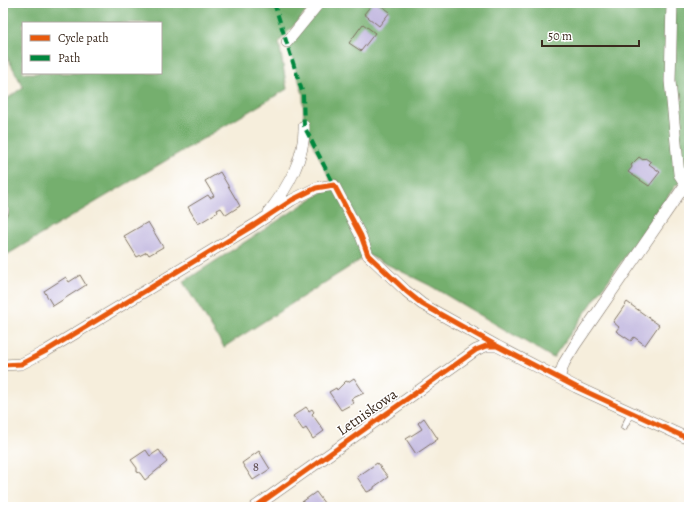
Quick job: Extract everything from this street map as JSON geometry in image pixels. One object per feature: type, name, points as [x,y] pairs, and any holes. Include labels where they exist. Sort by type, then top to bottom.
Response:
[{"type":"street","points":[[287,42],[318,3]]},
{"type":"street","points":[[559,378],[564,363],[575,345],[687,187],[679,174],[670,81],[672,3]]},
{"type":"street","points":[[265,217],[282,194],[294,170],[303,143],[304,126]]},
{"type":"street","points":[[3,365],[21,364],[292,200],[316,188],[334,185],[361,236],[368,255],[422,304],[497,346],[559,378],[689,439]]},
{"type":"street","points":[[3,195],[3,211]]},
{"type":"street","name":"Letniskowa","points":[[255,507],[476,350],[486,346],[497,346]]},
{"type":"lane","points":[[624,427],[631,413]]},
{"type":"green space","points":[[3,3],[314,3],[279,42],[287,89],[3,257],[4,196],[9,169],[3,149],[3,102],[23,87],[3,49]]},
{"type":"green space","points":[[319,3],[689,3],[689,180],[676,185],[553,358],[429,285],[368,255],[224,347],[183,282],[333,185],[304,126],[303,94],[287,42]]},
{"type":"building","points":[[373,3],[378,3],[390,12],[379,26],[364,14]]},
{"type":"building","points":[[363,24],[375,33],[361,51],[349,43]]},
{"type":"building","points":[[639,157],[643,160],[645,158],[651,162],[649,164],[660,172],[649,186],[628,172],[632,167],[631,165]]},
{"type":"building","points":[[220,172],[240,206],[226,215],[221,208],[217,210],[218,212],[198,224],[188,207],[208,195],[210,198],[214,196],[205,181]]},
{"type":"building","points":[[148,222],[163,247],[149,255],[147,252],[137,257],[124,236]]},
{"type":"building","points":[[80,275],[86,285],[53,306],[44,291],[66,277],[69,282]]},
{"type":"building","points":[[627,302],[659,325],[645,345],[634,337],[631,341],[616,331],[619,327],[613,322]]},
{"type":"building","points":[[354,378],[364,393],[351,399],[354,403],[341,410],[329,392],[336,388],[337,390],[346,381],[348,382]]},
{"type":"building","points":[[306,407],[309,411],[312,409],[314,412],[312,414],[324,431],[313,439],[306,428],[303,430],[293,416]]},
{"type":"building","points":[[424,418],[438,439],[416,454],[406,439],[422,429],[418,423]]},
{"type":"building","points":[[146,450],[150,456],[159,450],[167,462],[145,480],[140,473],[137,472],[137,468],[131,460]]},
{"type":"building","points":[[259,451],[270,469],[253,480],[242,463]]},
{"type":"building","points":[[377,463],[388,477],[374,487],[374,489],[367,492],[357,477]]},
{"type":"building","points":[[316,492],[327,507],[295,507]]},
{"type":"marked path","points":[[274,3],[303,94],[304,126],[334,185]]},
{"type":"cycle path","points":[[3,365],[21,364],[46,351],[254,225],[292,200],[316,188],[334,185],[361,236],[368,255],[422,304],[497,346],[576,387],[689,439]]},
{"type":"cycle path","points":[[255,507],[476,350],[486,346],[497,346]]}]
